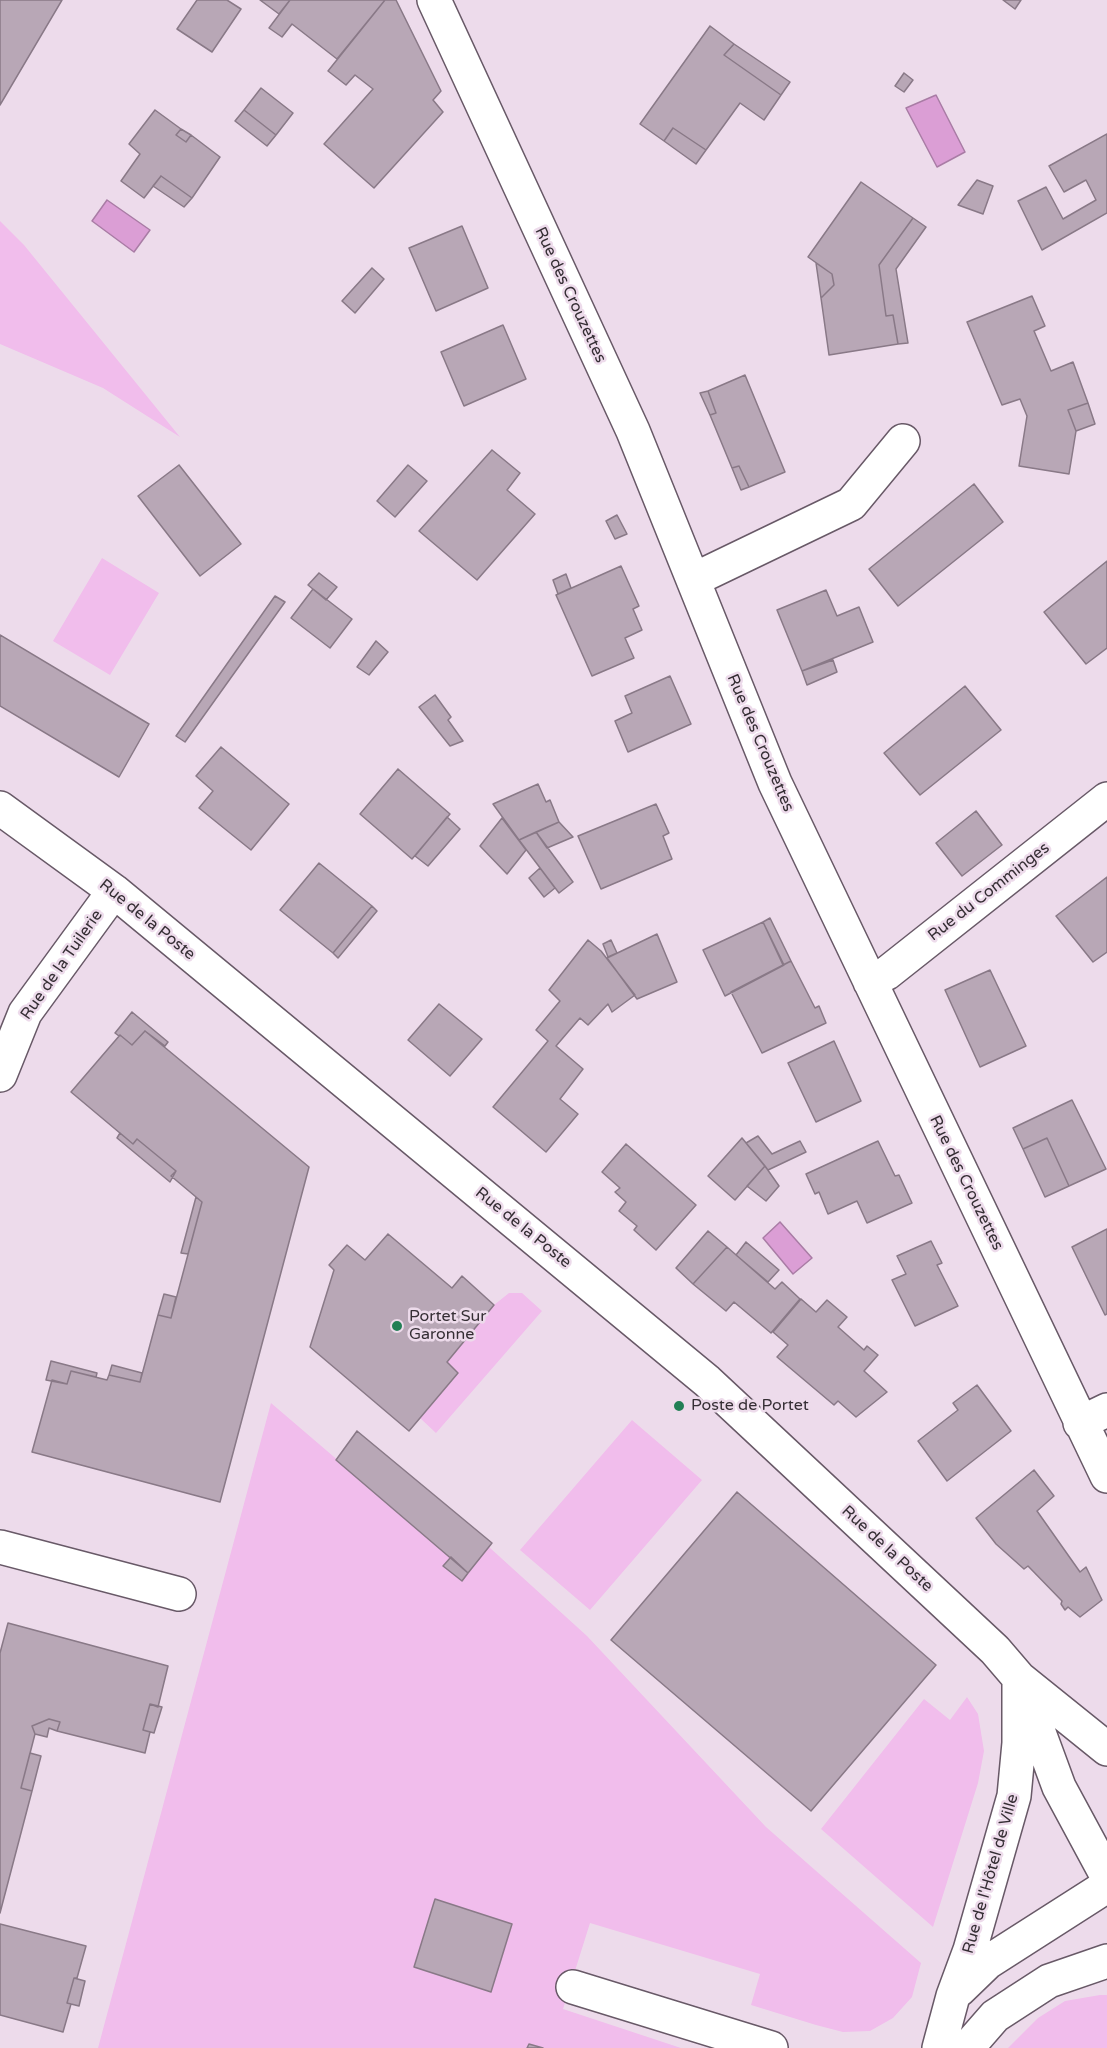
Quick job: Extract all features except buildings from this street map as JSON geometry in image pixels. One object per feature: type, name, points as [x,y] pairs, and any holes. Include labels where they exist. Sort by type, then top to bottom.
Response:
[{"type":"street","name":"Rue des Crouzettes","points":[[434,0],[633,431],[775,783],[870,982],[1094,1416],[1107,1476]]},
{"type":"street","points":[[693,580],[851,504],[903,441]]},
{"type":"street","name":"Rue du Comminges","points":[[870,982],[887,973],[1107,799]]},
{"type":"street","name":"Rue de la Poste","points":[[0,808],[114,891],[707,1381],[995,1650],[1019,1678],[1107,1749]]},
{"type":"street","name":"Rue de la Tuilerie","points":[[0,1075],[25,1013],[114,891]]},
{"type":"street","points":[[0,1547],[180,1594]]},
{"type":"street","name":"Rue de la Poste","points":[[1019,1678],[1059,1787],[1107,1876]]},
{"type":"street","name":"Rue de l'Hôtel de Ville","points":[[939,2048],[1014,1796],[1019,1743],[1019,1678]]},
{"type":"street","name":"Rue de l'Hôtel de Ville","points":[[953,1996],[988,1962],[1107,1886]]},
{"type":"street","points":[[967,2048],[995,2016],[1049,1981],[1107,1961]]},
{"type":"street","points":[[573,1987],[771,2048]]},
{"type":"shaded area","points":[[936,95],[965,152],[937,167],[906,108]]},
{"type":"shaded area","points":[[107,200],[150,230],[134,252],[92,221]]},
{"type":"shaded area","points":[[0,221],[24,245],[180,437],[103,388],[0,344]]},
{"type":"shaded area","points":[[102,558],[159,593],[110,675],[53,641]]},
{"type":"shaded area","points":[[780,1222],[812,1258],[793,1274],[763,1238]]},
{"type":"shaded area","points":[[509,1293],[522,1293],[542,1311],[436,1433],[420,1418],[458,1374],[447,1362],[494,1305]]},
{"type":"shaded area","points":[[271,1403],[451,1557],[444,1566],[461,1581],[489,1547],[587,1636],[766,1827],[921,1963],[912,1997],[893,2018],[870,2031],[843,2032],[751,2005],[760,1974],[590,1923],[563,2009],[681,2048],[98,2048]]},
{"type":"shaded area","points":[[632,1420],[702,1480],[590,1610],[520,1550]]},
{"type":"shaded area","points":[[967,1697],[978,1714],[984,1751],[978,1783],[933,1927],[821,1829],[924,1699],[950,1720]]},
{"type":"shaded area","points":[[1107,1995],[1107,2048],[1008,2048],[1038,2018],[1065,2001]]},
{"type":"place","name":"Portet Sur Garonne","points":[[397,1326]]},
{"type":"place","name":"Poste de Portet","points":[[679,1406]]}]
